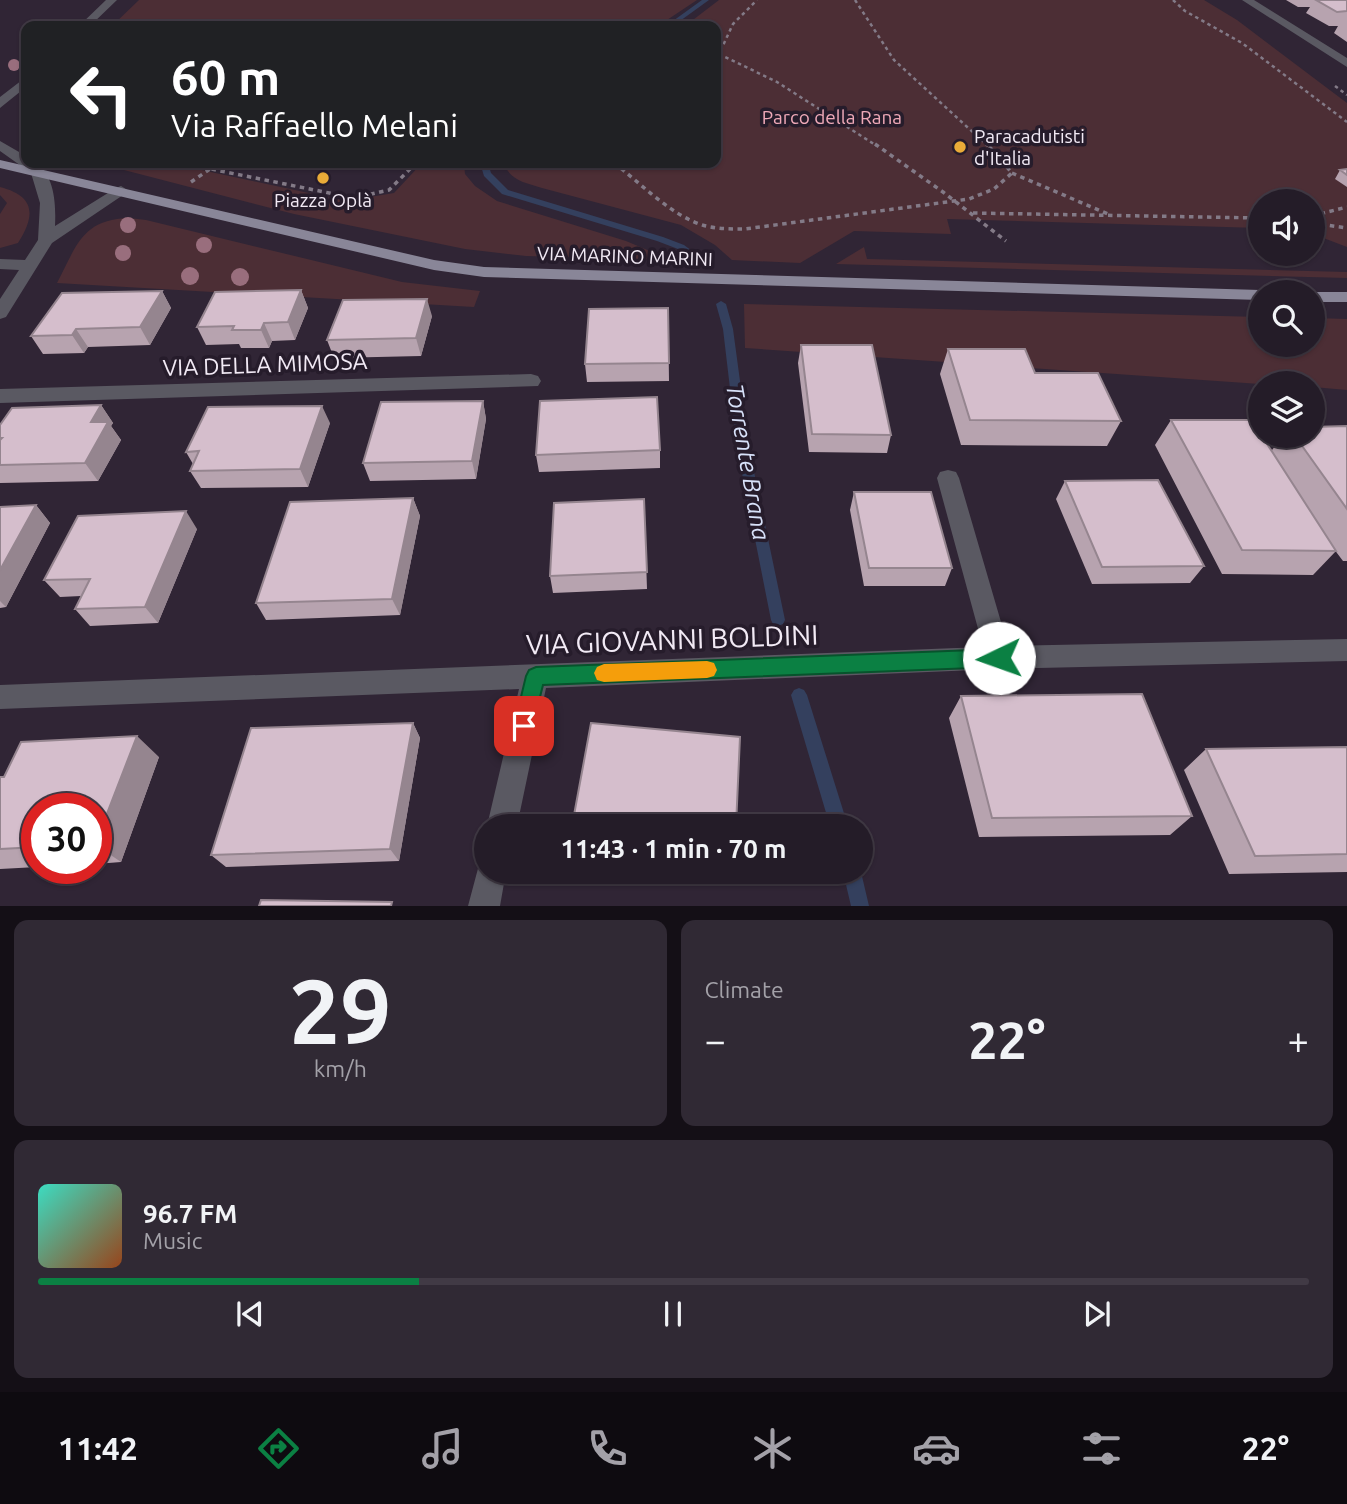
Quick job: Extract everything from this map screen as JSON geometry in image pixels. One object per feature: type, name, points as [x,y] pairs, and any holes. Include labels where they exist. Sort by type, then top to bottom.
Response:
[{"type":"main road","name":"VIA MARINO MARINI","points":[[0,163],[21,167]]},
{"type":"main road","name":"VIA MARINO MARINI","points":[[24,168],[434,265],[484,272],[1248,295]]},
{"type":"main road","points":[[1325,297],[1347,298]]},
{"type":"street","points":[[89,21],[112,0]]},
{"type":"street","points":[[1247,0],[1347,63]]},
{"type":"street","points":[[1,105],[21,86]]},
{"type":"street","points":[[0,145],[21,159]]},
{"type":"street","points":[[34,168],[38,171],[48,203],[47,240]]},
{"type":"street","points":[[0,313],[47,240],[79,216],[121,191]]},
{"type":"street","points":[[0,264],[30,265]]},
{"type":"street","name":"VIA DELLA MIMOSA","points":[[0,396],[531,380]]},
{"type":"street","points":[[948,478],[999,658]]},
{"type":"street","name":"VIA GIOVANNI BOLDINI","points":[[0,697],[999,658],[1347,650]]},
{"type":"street","points":[[505,814],[536,676]]},
{"type":"street","points":[[484,905],[488,884]]},
{"type":"path","points":[[721,45],[733,24],[757,0]]},
{"type":"path","points":[[855,0],[894,60],[983,139],[1012,173],[1113,216]]},
{"type":"path","points":[[1173,0],[1185,11],[1242,43],[1347,122]]},
{"type":"path","points":[[721,57],[759,71],[863,136],[958,202],[1006,241]]},
{"type":"path","points":[[206,168],[354,198],[389,190],[411,168]]},
{"type":"path","points":[[621,168],[692,220],[724,229],[760,227],[876,210],[958,202],[983,195],[1012,173]]},
{"type":"path","points":[[189,183],[210,169]]},
{"type":"path","points":[[1325,213],[1347,207]]},
{"type":"path","points":[[972,213],[1248,218]]},
{"type":"path","points":[[1325,224],[1347,228]]},
{"type":"green space","points":[[139,0],[697,0],[666,21],[117,21]]},
{"type":"green space","name":"Parco della Rana","points":[[719,0],[1204,0],[1237,20],[1347,103],[1347,247],[1325,239],[1325,189],[1248,189],[1248,228],[947,219],[951,234],[854,231],[800,263],[732,260],[715,245],[681,225],[536,186],[519,180],[506,169],[721,168],[721,21],[692,21]]},
{"type":"green space","points":[[116,168],[192,168],[346,201],[394,193],[417,168],[464,168],[465,174],[475,186],[497,201],[626,241],[671,260],[526,256],[465,249],[294,214]]},
{"type":"green space","points":[[0,187],[12,191],[26,201],[29,215],[28,224],[18,243],[0,248],[0,214],[7,203],[0,195]]},
{"type":"green space","points":[[129,218],[402,282],[480,291],[474,307],[57,283],[82,237],[101,224]]},
{"type":"green space","points":[[864,247],[867,259],[1347,272],[1347,278],[836,264]]},
{"type":"green space","points":[[744,304],[1248,317],[1248,357],[1325,357],[1325,318],[1347,319],[1347,390],[1325,388],[1325,371],[1248,371],[1248,383],[745,348]]},
{"type":"building","points":[[1316,0],[1347,0],[1347,11],[1337,12]]},
{"type":"building","points":[[301,290],[288,322],[264,323],[261,330],[232,330],[234,326],[197,327],[215,292]]},
{"type":"building","points":[[162,291],[140,327],[76,329],[72,335],[31,336],[62,293]]},
{"type":"building","points":[[427,299],[416,338],[327,340],[343,300]]},
{"type":"building","points":[[668,308],[669,363],[585,364],[589,309]]},
{"type":"building","points":[[801,345],[872,345],[891,435],[812,434]]},
{"type":"building","points":[[948,349],[1025,349],[1035,373],[1098,373],[1121,421],[970,420]]},
{"type":"building","points":[[657,397],[660,450],[536,455],[540,401]]},
{"type":"building","points":[[483,401],[472,461],[363,463],[381,402]]},
{"type":"building","points":[[101,405],[91,422],[108,422],[85,463],[0,465],[0,425],[12,408]]},
{"type":"building","points":[[322,406],[300,469],[190,471],[199,451],[186,452],[208,407]]},
{"type":"building","points":[[1171,420],[1248,420],[1248,448],[1270,448],[1336,551],[1242,550]]},
{"type":"building","points":[[1347,426],[1347,509],[1304,448],[1325,448],[1325,427]]},
{"type":"building","points":[[1158,480],[1204,566],[1102,567],[1065,481]]},
{"type":"building","points":[[854,492],[931,492],[952,568],[869,568]]},
{"type":"building","points":[[413,498],[392,599],[256,603],[290,502]]},
{"type":"building","points":[[644,499],[647,572],[550,576],[554,503]]},
{"type":"building","points":[[36,505],[0,570],[0,507]]},
{"type":"building","points":[[186,511],[145,607],[75,609],[90,579],[44,580],[78,516]]},
{"type":"building","points":[[1142,694],[1192,816],[992,818],[961,696]]},
{"type":"building","points":[[413,723],[390,849],[211,855],[251,728]]},
{"type":"building","points":[[591,723],[740,737],[737,814],[574,814]]},
{"type":"building","points":[[137,736],[112,801],[112,793],[21,793],[21,848],[0,849],[0,777],[4,777],[21,742]]},
{"type":"building","points":[[1347,747],[1347,854],[1255,856],[1206,749]]},
{"type":"building","points":[[261,900],[392,902],[391,906],[259,906]]},
{"type":"waterway","name":"Torrente Brana","points":[[676,21],[706,0]]},
{"type":"waterway","name":"Torrente Brana","points":[[485,168],[487,174],[505,192],[660,239],[681,247],[695,257]]},
{"type":"waterway","name":"Torrente Brana","points":[[721,304],[728,329],[743,448],[778,620]]},
{"type":"waterway","name":"Torrente Brana","points":[[799,695],[835,814]]},
{"type":"waterway","name":"Torrente Brana","points":[[855,884],[860,906]]},
{"type":"slow traffic","points":[[604,673],[707,670]]},
{"type":"place","name":"Paracadutisti d'Italia","points":[[960,147]]},
{"type":"place","name":"Piazza Oplà","points":[[323,178]]},
{"type":"route","points":[[524,726],[536,676],[999,658]]}]
